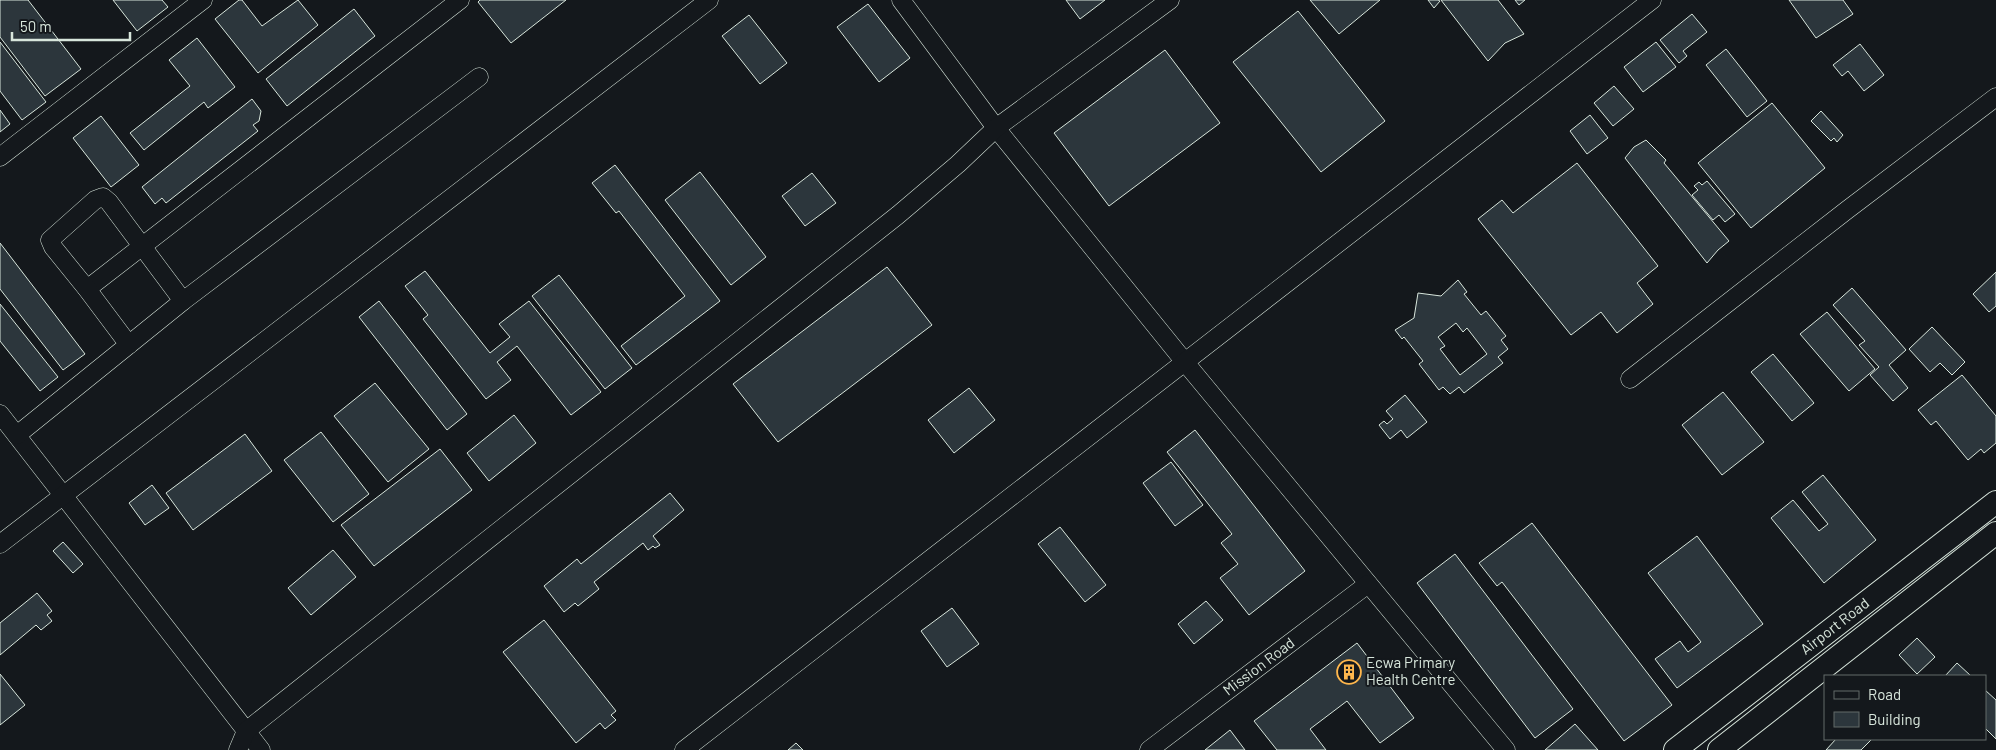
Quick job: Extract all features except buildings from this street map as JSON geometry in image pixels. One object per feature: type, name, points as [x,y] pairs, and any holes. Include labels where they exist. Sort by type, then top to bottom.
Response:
[{"type":"main road","name":"Airport Road","points":[[1676,750],[1996,502]]},
{"type":"main road","name":"Airport Road","points":[[1719,750],[1996,533]]},
{"type":"street","points":[[0,157],[203,0]]},
{"type":"street","points":[[87,288],[460,0]]},
{"type":"street","points":[[0,544],[709,0]]},
{"type":"street","points":[[901,0],[996,128],[1184,361],[1506,750]]},
{"type":"street","points":[[238,750],[246,731],[898,215],[958,164],[996,128],[1170,0]]},
{"type":"street","points":[[684,750],[1652,0]]},
{"type":"street","points":[[17,435],[183,301],[479,77]]},
{"type":"street","points":[[1630,379],[1996,97]]},
{"type":"street","points":[[128,345],[87,288],[53,247],[50,240],[95,200],[103,197],[109,202],[183,301]]},
{"type":"street","points":[[0,414],[260,750]]},
{"type":"street","name":"Mission Road","points":[[1149,750],[1368,584]]},
{"type":"place","name":"Ecwa Primary Health Centre","points":[[1349,672]]}]
